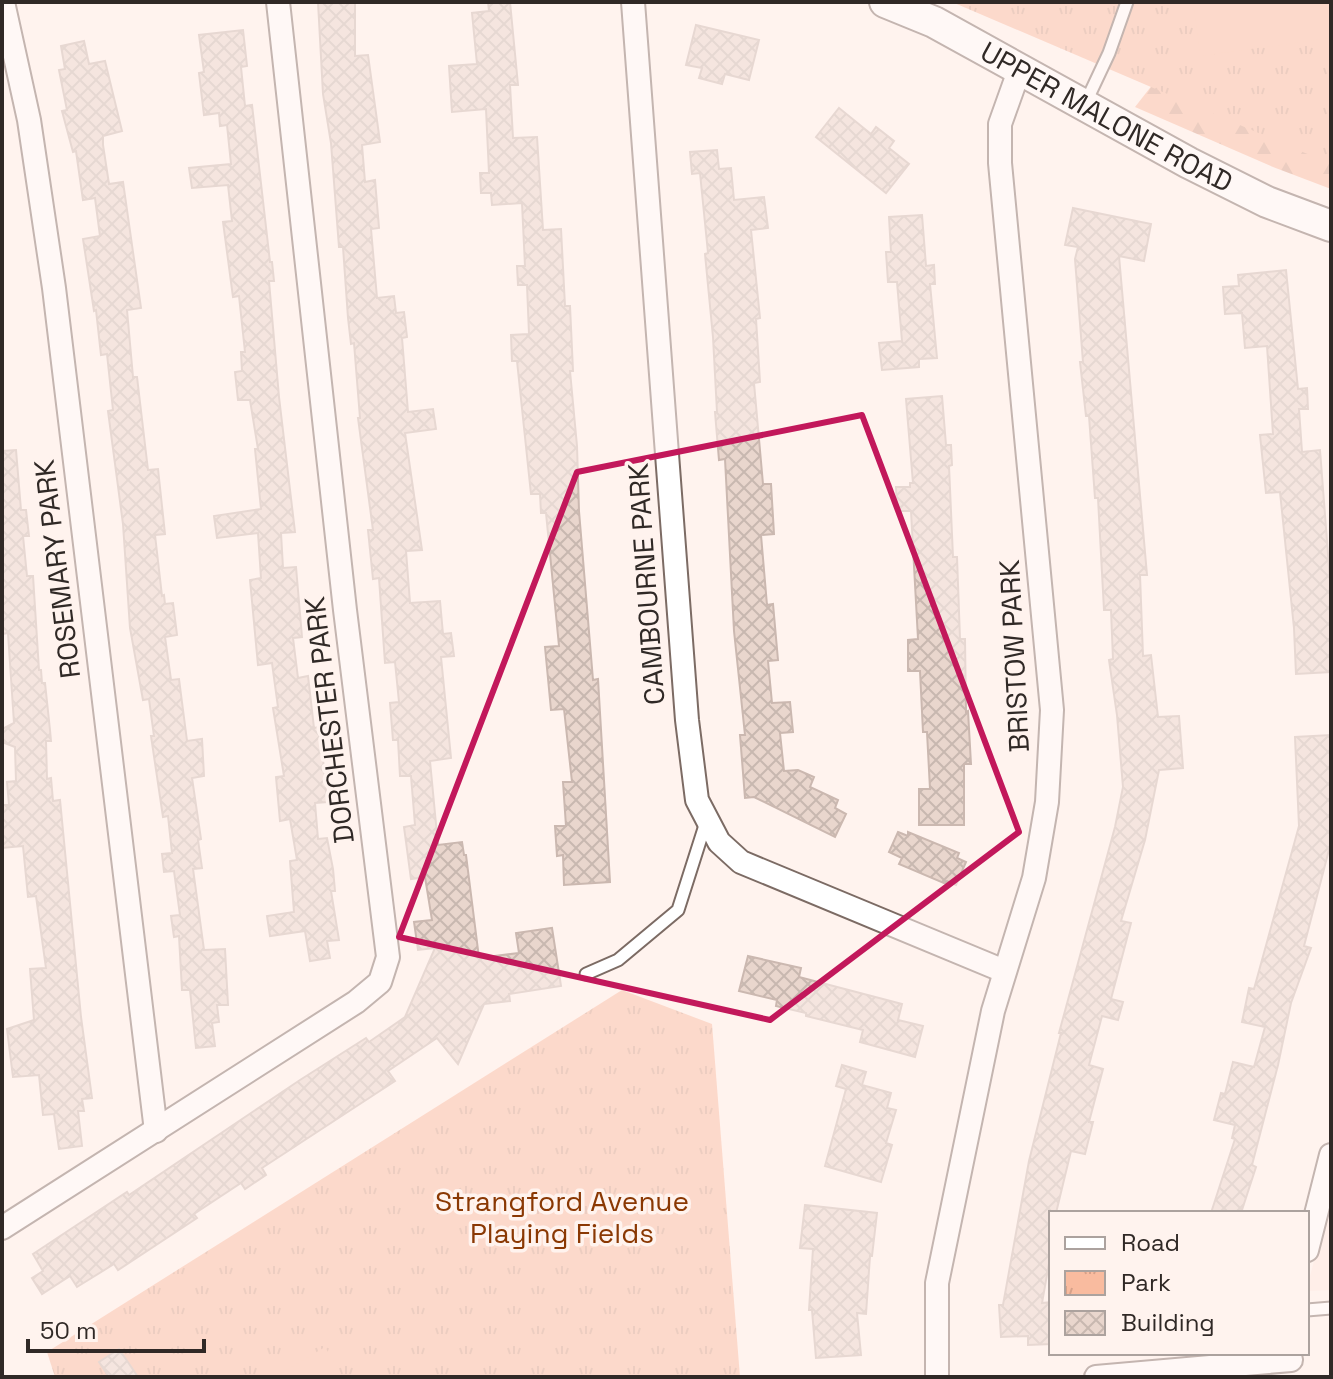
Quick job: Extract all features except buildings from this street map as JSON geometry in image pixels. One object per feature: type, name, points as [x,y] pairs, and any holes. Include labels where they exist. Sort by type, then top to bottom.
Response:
[{"type":"main road","name":"UPPER MALONE ROAD","points":[[885,2],[934,22],[1189,163],[1254,195],[1331,226]]},
{"type":"street","name":"ROSEMARY PARK","points":[[3,2],[29,120],[54,288],[156,1131]]},
{"type":"street","name":"DORCHESTER PARK","points":[[2,1228],[356,1002],[380,982],[388,957],[345,610],[278,2]]},
{"type":"street","name":"CAMBOURNE PARK","points":[[633,2],[687,720],[697,800],[719,842],[741,862],[1004,971]]},
{"type":"street","name":"BRISTOW PARK","points":[[937,1377],[937,1283],[961,1156],[1004,971],[1034,878],[1047,802],[1052,710],[1000,163],[1000,124],[1020,68]]},
{"type":"street","points":[[1309,1242],[1331,1155]]},
{"type":"street","points":[[1096,1377],[1292,1363]]},
{"type":"lane","points":[[1085,104],[1117,33],[1127,2]]},
{"type":"lane","points":[[586,974],[618,960],[678,910],[707,818]]},
{"type":"lane","points":[[1309,1310],[1331,1308]]},
{"type":"highlighted area","points":[[862,415],[1019,832],[770,1020],[399,937],[577,472]]},
{"type":"shaded area","points":[[1331,1199],[1331,1290],[1309,1291],[1309,1280]]},
{"type":"green space","points":[[952,2],[1331,2],[1331,164]]},
{"type":"green space","points":[[1193,2],[1331,2],[1331,38],[1200,56]]},
{"type":"green space","points":[[1160,75],[1331,129],[1331,189],[1135,107]]},
{"type":"green space","name":"Strangford Avenue Playing Fields","points":[[622,990],[712,1024],[740,1377],[55,1377],[47,1352]]},
{"type":"green space","points":[[325,1347],[343,1377],[275,1377]]}]
